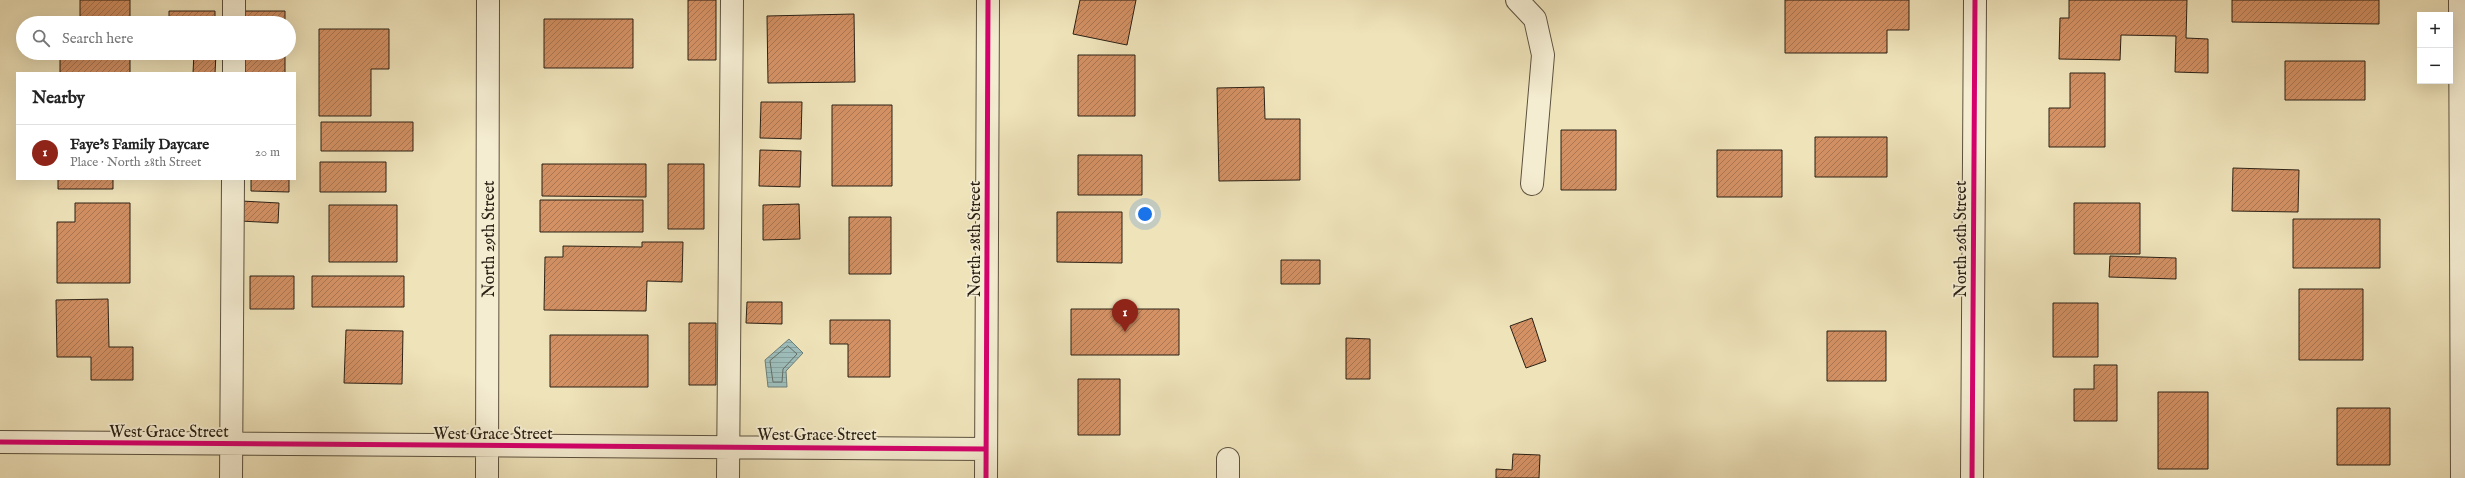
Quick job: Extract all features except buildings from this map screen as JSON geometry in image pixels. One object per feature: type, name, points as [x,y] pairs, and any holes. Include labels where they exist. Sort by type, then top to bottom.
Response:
[{"type":"street","points":[[234,0],[234,16]]},
{"type":"street","name":"North 29th Street","points":[[487,478],[488,0]]},
{"type":"street","points":[[728,478],[732,0]]},
{"type":"street","name":"North 28th Street","points":[[986,478],[988,0]]},
{"type":"street","points":[[1517,0],[1535,19],[1543,55],[1532,184]]},
{"type":"street","name":"North 26th Street","points":[[1972,478],[1975,0]]},
{"type":"street","points":[[2460,0],[2462,478]]},
{"type":"street","points":[[234,60],[234,72]]},
{"type":"street","points":[[231,478],[233,180]]},
{"type":"street","name":"West Grace Street","points":[[0,442],[986,449]]},
{"type":"water","points":[[789,339],[803,353],[786,371],[787,387],[768,387],[765,360]]},
{"type":"cycle path","points":[[986,478],[988,0]]},
{"type":"cycle path","points":[[1972,478],[1975,0]]},
{"type":"cycle path","points":[[0,442],[986,449]]},
{"type":"place","name":"Faye's Family Daycare","points":[[1125,332]]}]
